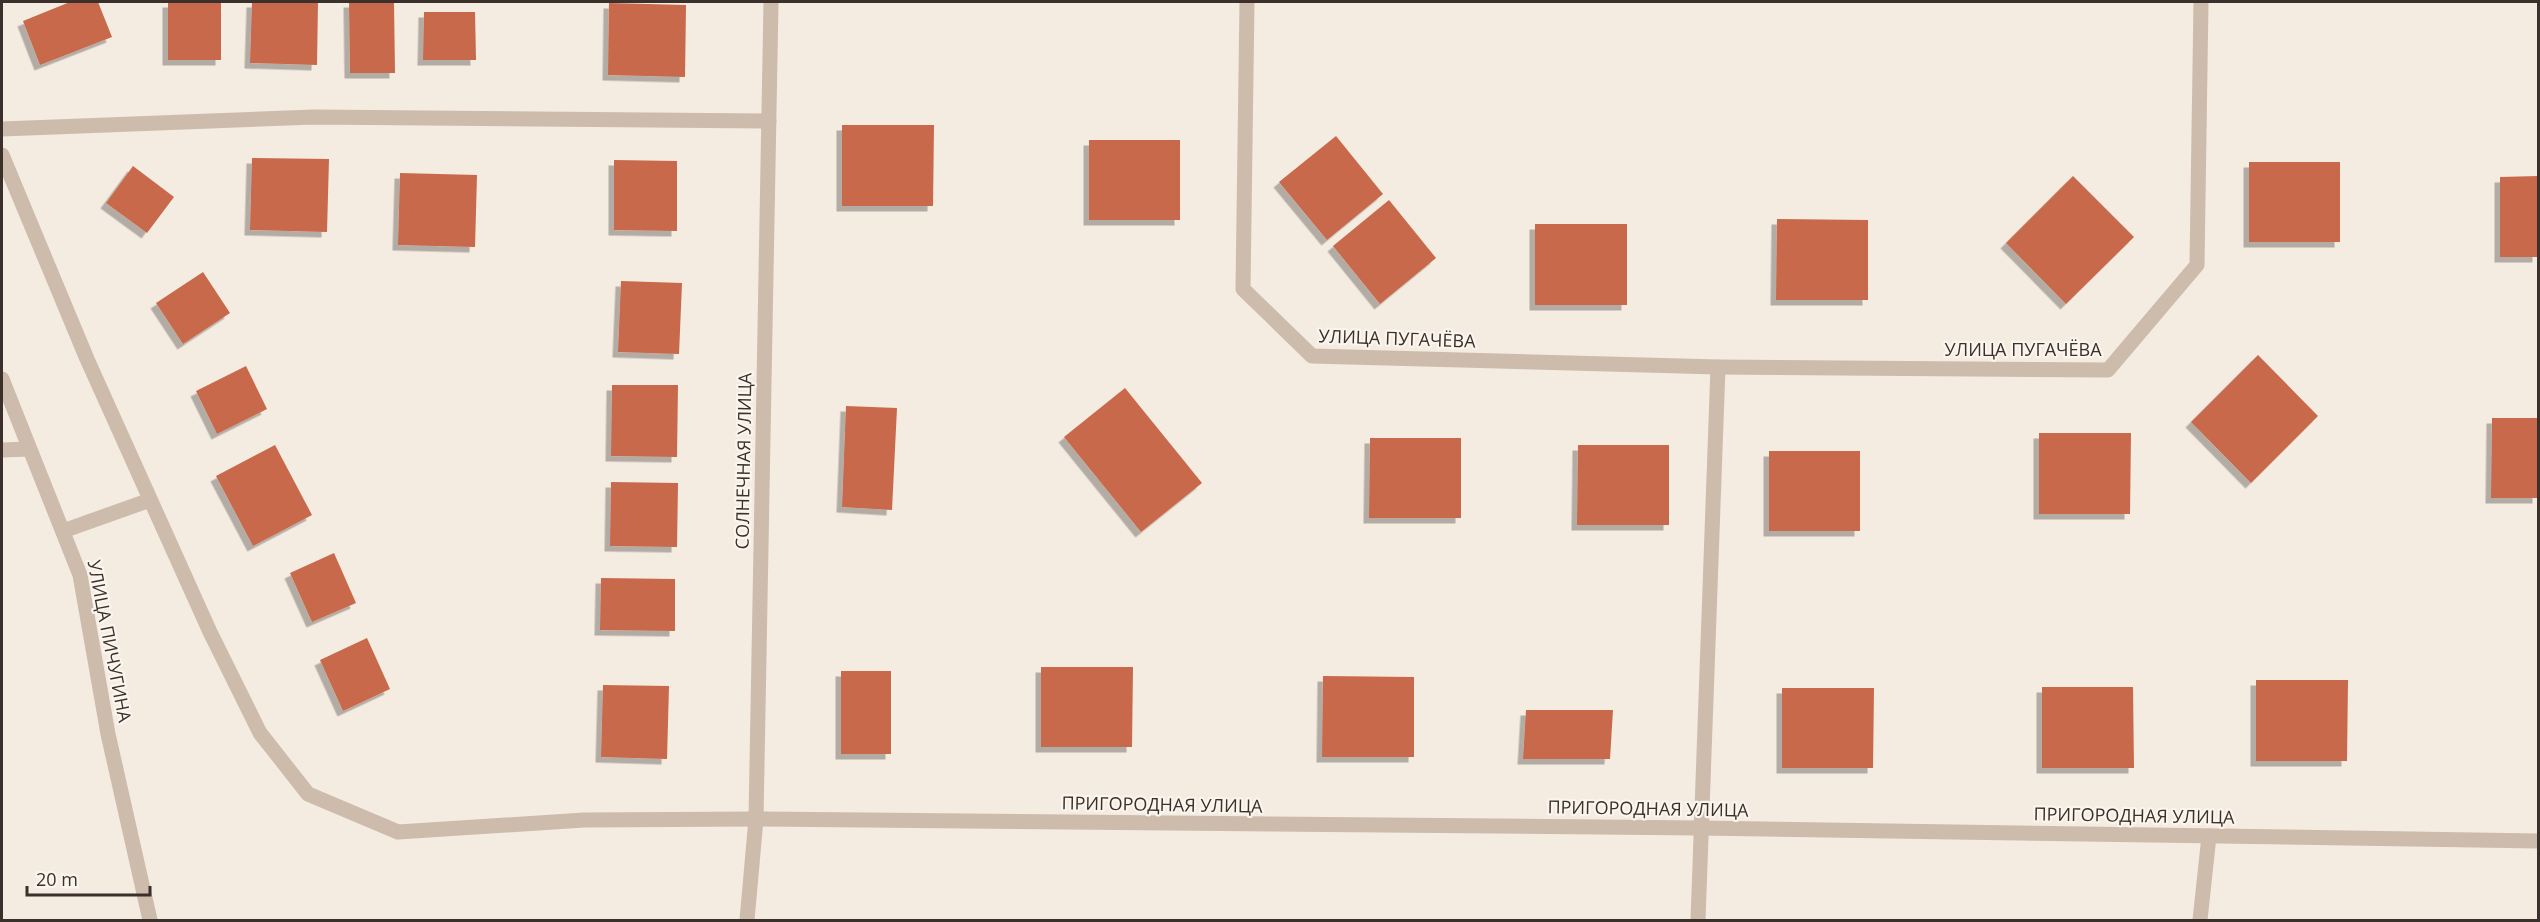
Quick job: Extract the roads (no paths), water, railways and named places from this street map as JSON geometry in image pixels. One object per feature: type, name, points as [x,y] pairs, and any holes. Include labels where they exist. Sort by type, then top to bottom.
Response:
[{"type":"street","name":"СОЛНЕЧНАЯ УЛИЦА","points":[[747,921],[756,819],[771,2]]},
{"type":"street","name":"УЛИЦА ПУГАЧЁВА","points":[[1246,2],[1244,289],[1312,356],[1718,367],[2108,370],[2197,265],[2201,2]]},
{"type":"street","points":[[2,129],[314,117],[769,121]]},
{"type":"street","name":"ПРИГОРОДНАЯ УЛИЦА","points":[[2,155],[87,359],[210,632],[260,733],[308,794],[398,832],[584,820],[756,819],[1700,828],[2538,841]]},
{"type":"street","points":[[1698,921],[1718,367]]},
{"type":"street","name":"УЛИЦА ПИЧУГИНА","points":[[2,379],[80,574],[108,734],[150,921]]},
{"type":"street","points":[[2,450],[29,448]]},
{"type":"street","points":[[63,531],[150,500]]},
{"type":"street","points":[[2200,921],[2209,836]]}]
